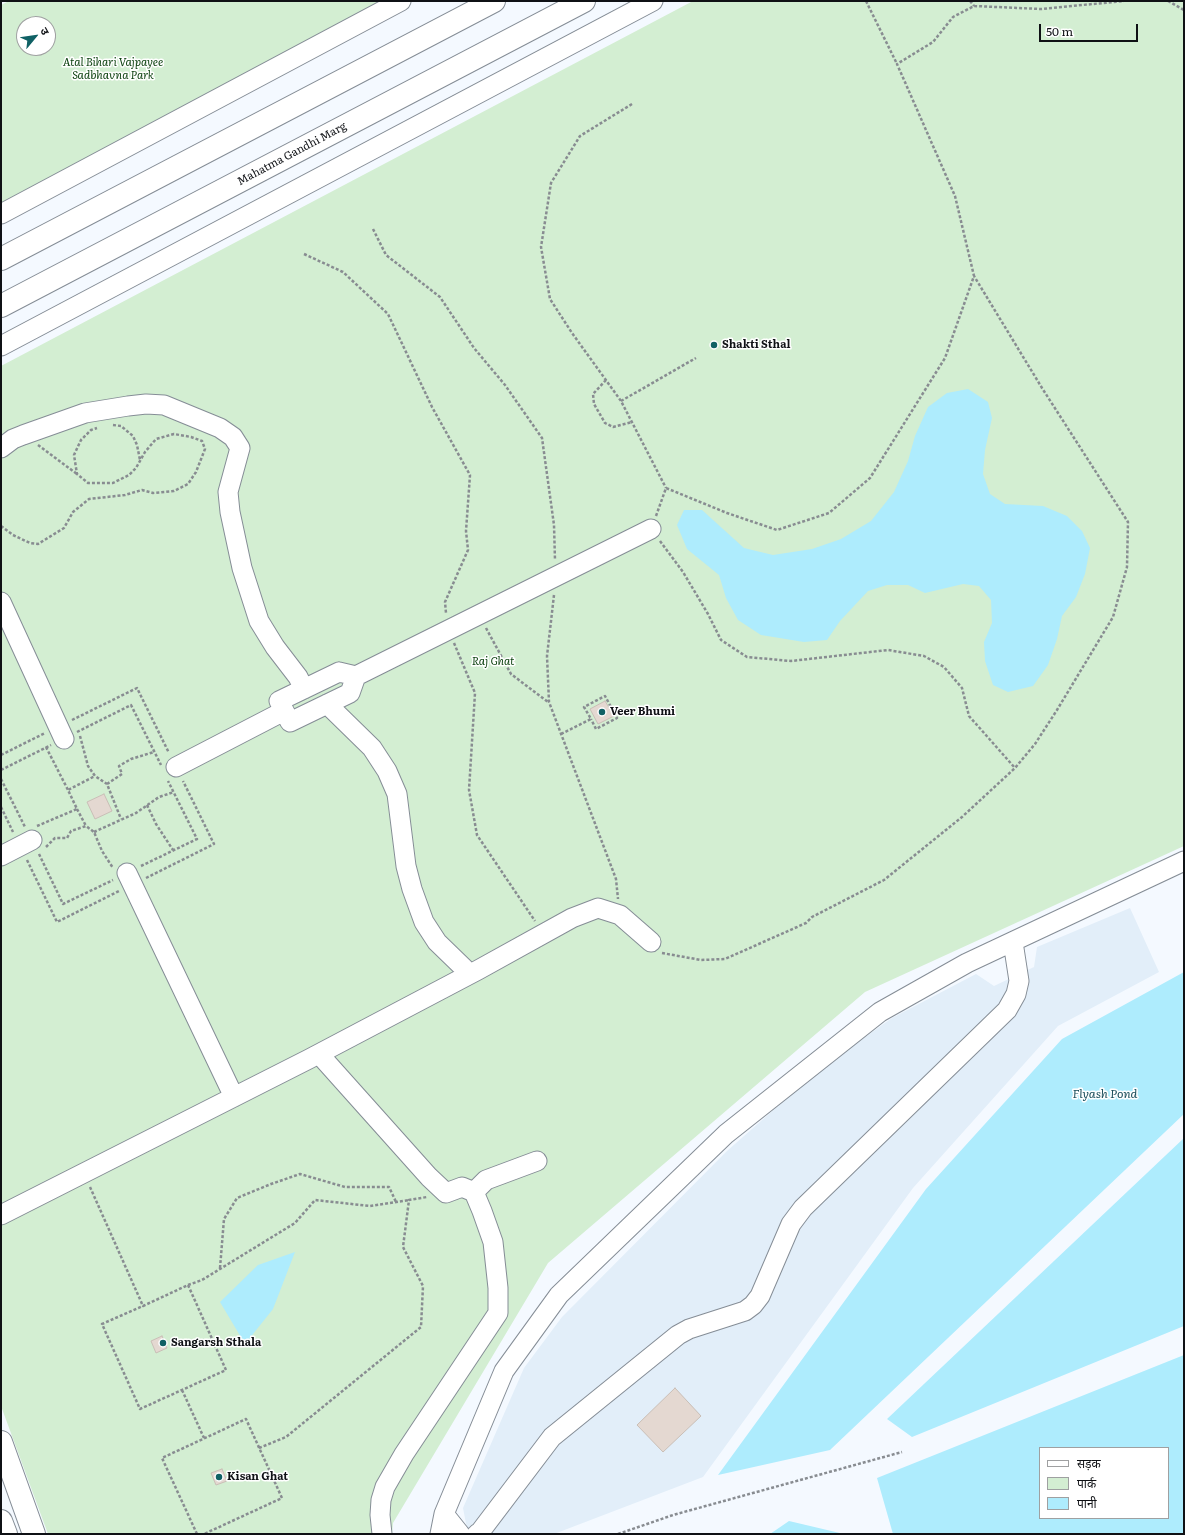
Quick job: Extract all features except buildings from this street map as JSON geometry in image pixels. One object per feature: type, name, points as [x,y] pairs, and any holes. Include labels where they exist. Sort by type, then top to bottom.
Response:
[{"type":"main road","points":[[1,259],[494,1]]},
{"type":"main road","name":"Mahatma Gandhi Marg","points":[[1,306],[584,1]]},
{"type":"main road","points":[[1,1442],[34,1534]]},
{"type":"main road","points":[[1,1521],[6,1534]]},
{"type":"street","points":[[1,214],[401,1]]},
{"type":"street","points":[[1,346],[653,1]]},
{"type":"street","points":[[1,448],[23,435],[85,413],[146,404],[164,405],[220,428],[233,437],[240,448],[228,492],[230,512],[242,568],[259,622],[275,647],[298,677],[304,689]]},
{"type":"street","points":[[356,676],[350,693],[290,722],[279,701],[340,672],[356,676],[651,529]]},
{"type":"street","points":[[1,602],[60,734]]},
{"type":"street","points":[[327,704],[372,748],[387,771],[397,794],[406,866],[412,889],[424,922],[437,942],[470,974]]},
{"type":"street","points":[[168,771],[284,712]]},
{"type":"street","points":[[1,856],[26,839]]},
{"type":"street","points":[[440,1534],[444,1514],[504,1371],[559,1295],[726,1134],[880,1012],[967,963],[1184,861]]},
{"type":"street","points":[[128,880],[143,906],[234,1097]]},
{"type":"street","points":[[1,1215],[319,1054],[572,918],[598,908],[620,915],[651,942]]},
{"type":"street","points":[[477,1534],[552,1437],[678,1335],[689,1329],[745,1311],[753,1305],[760,1296],[791,1224],[804,1208],[1007,1010],[1016,994],[1019,981],[1013,942]]},
{"type":"street","points":[[319,1054],[429,1177],[446,1192],[462,1187],[474,1192],[493,1242],[498,1288],[498,1313],[404,1454],[384,1487],[380,1515],[382,1534]]},
{"type":"street","points":[[474,1192],[486,1180],[537,1162]]},
{"type":"street","points":[[444,1514],[460,1534]]},
{"type":"path","points":[[651,942],[657,952],[701,960],[725,959],[806,923],[812,917],[884,880],[962,817],[1015,768],[1035,744],[1113,617],[1127,567],[1128,522],[1042,388],[974,276],[955,196],[897,64],[866,1]]},
{"type":"path","points":[[970,1],[974,6]]},
{"type":"path","points":[[897,64],[933,42],[953,18],[974,6],[1041,9],[1124,1]]},
{"type":"path","points":[[1168,1],[1184,10]]},
{"type":"path","points":[[632,104],[580,136],[551,183],[540,247],[550,299],[572,333],[621,401],[666,488],[727,513],[777,530],[829,513],[870,478],[945,358],[974,276]]},
{"type":"path","points":[[373,229],[386,255],[440,296],[474,348],[505,385],[542,438],[554,525],[556,577],[547,656],[549,702],[616,878],[620,915]]},
{"type":"path","points":[[304,254],[343,272],[388,314],[432,407],[470,475],[466,531],[468,550],[444,602],[449,630],[475,693],[469,790],[477,834],[543,933]]},
{"type":"path","points":[[621,401],[696,358]]},
{"type":"path","points":[[606,380],[593,394],[594,404],[605,424],[613,427],[632,422]]},
{"type":"path","points":[[110,425],[121,426],[132,436],[137,445],[140,460]]},
{"type":"path","points":[[77,474],[74,455],[81,440],[90,430],[101,427]]},
{"type":"path","points":[[1,526],[4,530],[30,544],[38,544],[64,528],[73,512],[89,499],[125,495],[142,490],[153,493],[174,491],[188,484],[196,472],[205,450],[202,441],[191,437],[174,434],[156,439],[145,452],[136,468],[130,475],[113,483],[88,483],[23,435]]},
{"type":"path","points":[[666,488],[651,529],[683,572],[721,640],[746,657],[791,661],[888,650],[924,656],[944,667],[962,688],[968,716],[1015,768]]},
{"type":"path","points":[[479,615],[511,674],[549,702]]},
{"type":"path","points":[[1,770],[137,688],[168,771],[174,792],[197,838],[173,850],[128,880],[57,922],[26,839],[1,779]]},
{"type":"path","points":[[605,696],[617,718],[596,729],[591,719],[584,708],[605,696]]},
{"type":"path","points":[[1,755],[60,734],[131,705],[154,752],[168,771],[214,844],[128,880],[63,904],[38,854],[55,838],[67,838],[71,831],[86,826]]},
{"type":"path","points":[[561,734],[591,719]]},
{"type":"path","points":[[60,734],[82,740],[88,766],[95,776],[107,784],[121,819]]},
{"type":"path","points":[[60,734],[68,790],[86,826],[94,832],[102,851],[128,880]]},
{"type":"path","points":[[107,784],[122,774],[119,766],[130,759],[154,752]]},
{"type":"path","points":[[68,790],[95,776]]},
{"type":"path","points":[[94,832],[136,813],[159,797],[174,792]]},
{"type":"path","points":[[147,805],[156,824],[173,850]]},
{"type":"path","points":[[1,808],[26,839]]},
{"type":"path","points":[[26,839],[78,809]]},
{"type":"path","points":[[84,1174],[143,1306]]},
{"type":"path","points":[[220,1269],[224,1219],[236,1198],[270,1184],[300,1174],[345,1187],[388,1186],[396,1202]]},
{"type":"path","points":[[188,1286],[226,1370],[140,1409],[102,1324],[188,1286],[202,1280],[295,1223],[315,1200],[370,1206],[438,1196],[446,1192]]},
{"type":"path","points":[[259,1448],[286,1437],[421,1327],[423,1286],[403,1247],[409,1200]]},
{"type":"path","points":[[182,1390],[204,1438]]},
{"type":"path","points":[[197,1534],[162,1458],[246,1419],[282,1498],[204,1534]]},
{"type":"path","points":[[618,1534],[673,1515],[902,1452]]},
{"type":"shaded area","points":[[1130,908],[1159,972],[1058,1026],[913,1188],[703,1477],[554,1534],[468,1534],[463,1508],[524,1368],[562,1317],[727,1151],[820,1069],[892,1018],[976,974],[994,986],[1034,967],[1037,947]]},
{"type":"green space","name":"Atal Bihari Vajpayee Sadbhavna Park","points":[[9,1],[380,1],[1,206],[1,5]]},
{"type":"green space","name":"Raj Ghat","points":[[693,1],[1184,1],[1184,846],[865,992],[548,1263],[393,1523],[392,1534],[48,1534],[1,1406],[1,366]]},
{"type":"water","points":[[968,389],[988,402],[992,418],[985,450],[983,474],[990,494],[1005,504],[1043,506],[1067,516],[1082,531],[1090,548],[1085,574],[1076,597],[1062,616],[1057,639],[1048,665],[1033,686],[1008,692],[993,685],[985,661],[984,642],[992,623],[991,600],[979,586],[963,584],[925,593],[908,585],[887,585],[868,591],[840,621],[827,640],[804,642],[761,635],[738,620],[726,598],[719,575],[687,549],[677,525],[684,510],[702,510],[744,548],[773,555],[812,549],[841,539],[871,521],[894,492],[908,461],[915,436],[928,407],[947,393]]},
{"type":"water","name":"Flyash Pond","points":[[1184,972],[1184,1114],[830,1450],[718,1475],[926,1189],[1062,1039]]},
{"type":"water","points":[[1184,1138],[1184,1326],[912,1437],[887,1419]]},
{"type":"water","points":[[295,1252],[273,1309],[245,1344],[220,1302],[258,1265]]},
{"type":"water","points":[[1184,1355],[1184,1534],[893,1534],[877,1478]]},
{"type":"water","points":[[789,1521],[844,1534],[770,1534]]},
{"type":"place","name":"Shakti Sthal","points":[[714,345]]},
{"type":"place","name":"Veer Bhumi","points":[[602,712]]},
{"type":"place","name":"Sangarsh Sthala","points":[[163,1343]]},
{"type":"place","name":"Kisan Ghat","points":[[219,1477]]}]
